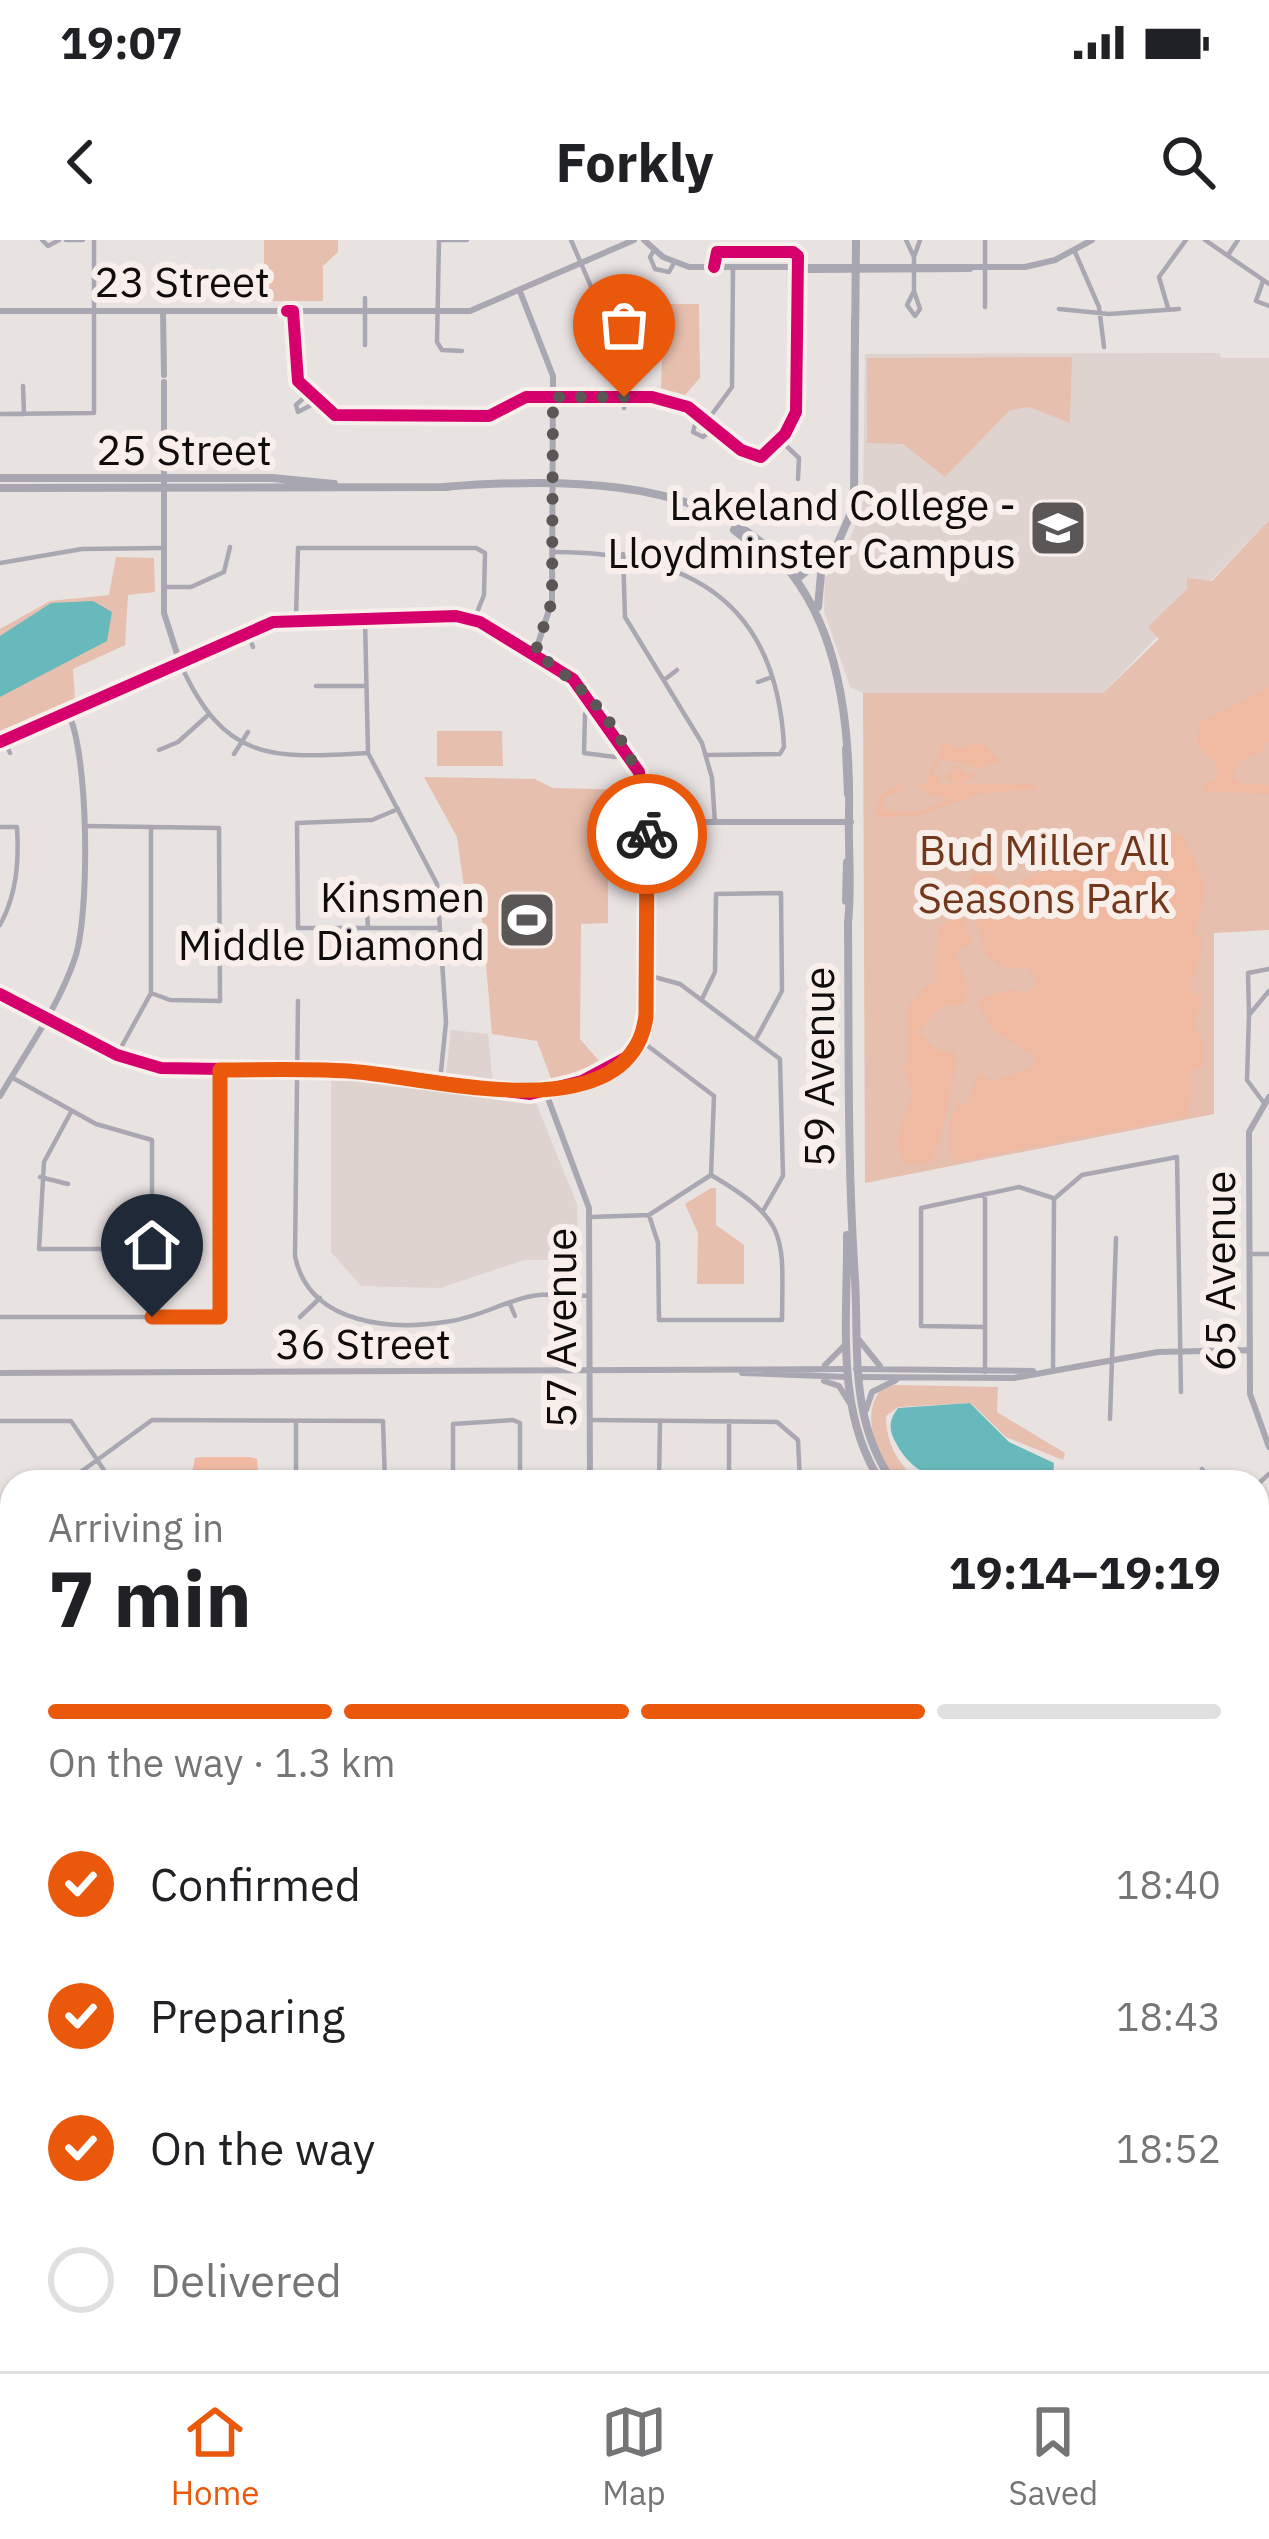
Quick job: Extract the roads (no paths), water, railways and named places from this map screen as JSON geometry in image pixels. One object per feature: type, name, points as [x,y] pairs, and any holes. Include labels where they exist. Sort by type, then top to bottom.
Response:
[{"type":"main road","points":[[795,581],[841,539],[856,495],[856,240]]},
{"type":"main road","name":"25 Street","points":[[0,478],[162,483]]},
{"type":"main road","name":"25 Street","points":[[0,488],[272,478],[366,488],[597,486]]},
{"type":"main road","points":[[597,486],[617,484],[664,494],[735,525],[795,581],[826,631]]},
{"type":"main road","points":[[597,486],[658,497],[706,514],[761,550],[795,581],[816,618],[839,680],[849,783]]},
{"type":"main road","points":[[823,559],[817,595],[845,692],[849,783]]},
{"type":"main road","name":"59 Avenue","points":[[849,783],[852,1373]]},
{"type":"main road","points":[[852,1373],[850,1404],[862,1447],[874,1470]]},
{"type":"main road","points":[[852,1373],[865,1425],[887,1470]]},
{"type":"street","points":[[42,240],[48,246],[83,240]]},
{"type":"street","points":[[0,414],[94,413],[94,240]]},
{"type":"street","points":[[463,351],[438,345],[439,240],[466,240]]},
{"type":"street","points":[[571,240],[622,358],[624,408]]},
{"type":"street","name":"23 Street","points":[[0,311],[478,310],[634,240]]},
{"type":"street","points":[[644,240],[674,263],[714,268],[1025,268],[1075,252],[1091,240]]},
{"type":"street","points":[[906,240],[914,265]]},
{"type":"street","points":[[914,291],[920,240]]},
{"type":"street","points":[[986,240],[986,308]]},
{"type":"street","points":[[1168,308],[1159,277],[1186,240]]},
{"type":"street","points":[[1204,240],[1266,283],[1256,301],[1269,306]]},
{"type":"street","points":[[1228,255],[1238,240]]},
{"type":"street","points":[[654,250],[650,257],[655,268],[668,272],[674,263]]},
{"type":"street","points":[[293,311],[294,369],[308,394],[335,415],[489,416],[518,398],[668,400],[698,414],[758,458],[780,440],[796,412],[798,268],[793,252],[723,252],[715,254],[714,268]]},
{"type":"street","points":[[1075,252],[1101,314],[1104,347]]},
{"type":"street","points":[[706,422],[732,387],[733,268]]},
{"type":"street","points":[[521,293],[550,364],[553,397],[551,610],[535,653]]},
{"type":"street","points":[[364,345],[365,298]]},
{"type":"street","points":[[1060,309],[1101,314],[1179,309]]},
{"type":"street","points":[[163,311],[166,630],[180,663],[207,716],[242,743],[280,754],[368,753]]},
{"type":"street","points":[[23,386],[23,413]]},
{"type":"street","points":[[308,394],[296,405],[298,412],[317,403]]},
{"type":"street","points":[[698,414],[693,432],[706,436],[714,428]]},
{"type":"street","points":[[780,440],[799,458],[798,479]]},
{"type":"street","points":[[164,587],[191,587],[224,572],[230,547]]},
{"type":"street","points":[[0,563],[82,549],[163,548]]},
{"type":"street","points":[[296,617],[298,548],[483,549],[484,595],[474,620]]},
{"type":"street","points":[[553,553],[623,554],[682,572],[736,614],[772,677],[783,732],[780,754],[706,754]]},
{"type":"street","points":[[623,554],[625,616],[706,754],[715,823]]},
{"type":"street","points":[[693,592],[699,582]]},
{"type":"street","points":[[0,994],[116,1055],[161,1068],[294,1070],[547,1093],[616,1066],[640,1040],[647,975],[647,822],[644,791],[628,751],[574,679],[474,620],[296,617],[3,741],[10,753]]},
{"type":"street","points":[[365,617],[368,753],[434,873],[446,1023],[440,1081]]},
{"type":"street","points":[[248,634],[253,647]]},
{"type":"street","points":[[664,680],[677,670]]},
{"type":"street","points":[[758,682],[772,677]]},
{"type":"street","points":[[316,686],[364,686]]},
{"type":"street","points":[[595,703],[585,714],[584,753],[615,757],[628,751]]},
{"type":"street","points":[[0,1096],[78,952],[80,742],[68,713]]},
{"type":"street","points":[[159,750],[178,742],[207,716]]},
{"type":"street","points":[[234,754],[248,732]]},
{"type":"street","points":[[398,808],[371,820],[297,823],[298,928],[440,928]]},
{"type":"street","points":[[647,822],[850,822]]},
{"type":"street","points":[[0,826],[17,827],[14,894],[0,925]]},
{"type":"street","points":[[82,826],[219,827],[220,1001],[170,1000],[151,993]]},
{"type":"street","points":[[116,1055],[151,993],[152,827]]},
{"type":"street","points":[[701,998],[715,972],[716,894],[772,891],[783,896],[782,992],[756,1039]]},
{"type":"street","points":[[366,892],[368,928]]},
{"type":"street","points":[[1267,1100],[1247,1080],[1248,973],[1269,969]]},
{"type":"street","points":[[647,975],[670,980],[701,998],[779,1059],[783,1176],[763,1211]]},
{"type":"street","points":[[1249,1015],[1269,991]]},
{"type":"street","points":[[298,1000],[295,1256],[303,1280],[320,1298],[346,1318],[362,1322],[447,1322],[530,1297],[589,1296]]},
{"type":"street","points":[[640,1040],[709,1090],[715,1103],[711,1174]]},
{"type":"street","points":[[0,1317],[220,1317],[220,1070]]},
{"type":"street","points":[[11,1077],[122,1134],[152,1140],[152,1317]]},
{"type":"street","name":"57 Avenue","points":[[547,1093],[590,1217],[590,1470]]},
{"type":"street","name":"65 Avenue","points":[[1267,1100],[1249,1132],[1249,1350],[1252,1406],[1269,1447]]},
{"type":"street","points":[[71,1111],[40,1177],[39,1250],[152,1250]]},
{"type":"street","points":[[1053,1368],[1054,1199],[1082,1175],[1177,1157],[1181,1392]]},
{"type":"street","points":[[650,1215],[658,1243],[659,1321],[782,1320],[782,1240],[774,1222],[711,1174]]},
{"type":"street","points":[[590,1217],[650,1215],[711,1174]]},
{"type":"street","points":[[40,1177],[68,1184]]},
{"type":"street","points":[[985,1327],[921,1326],[920,1208],[1023,1187],[1054,1199]]},
{"type":"street","points":[[985,1195],[985,1373]]},
{"type":"street","points":[[1110,1419],[1116,1358],[1116,1238]]},
{"type":"street","points":[[1250,1254],[1269,1254]]},
{"type":"street","points":[[300,1317],[320,1298]]},
{"type":"street","points":[[510,1304],[514,1316]]},
{"type":"street","points":[[816,1368],[834,1360],[853,1336],[871,1361],[895,1369]]},
{"type":"street","name":"36 Street","points":[[0,1373],[590,1373],[816,1368],[912,1378],[1039,1371],[1181,1350],[1249,1350]]},
{"type":"street","name":"36 Street","points":[[727,1372],[809,1377],[895,1369],[985,1373]]},
{"type":"street","points":[[1039,1371],[1043,1387]]},
{"type":"street","points":[[809,1377],[838,1386],[850,1404]]},
{"type":"street","points":[[865,1425],[872,1392],[912,1378]]},
{"type":"street","points":[[0,1421],[71,1420],[105,1470]]},
{"type":"street","points":[[84,1470],[152,1420],[385,1425],[385,1470]]},
{"type":"street","points":[[453,1470],[453,1424],[463,1420],[520,1423],[520,1470]]},
{"type":"street","points":[[590,1420],[777,1422],[798,1440],[799,1470]]},
{"type":"street","points":[[296,1421],[296,1470]]},
{"type":"street","points":[[659,1470],[660,1421]]},
{"type":"street","points":[[729,1421],[729,1470]]},
{"type":"water","points":[[93,601],[112,612],[107,641],[0,697],[0,636],[51,603]]},
{"type":"water","points":[[970,1403],[1009,1442],[1054,1463],[1054,1470],[921,1470],[896,1443],[891,1421],[898,1408]]},
{"type":"place","name":"Lakeland College - Lloydminster Campus","points":[[1058,528]]},
{"type":"place","name":"Kinsmen Middle Diamond","points":[[527,920]]},
{"type":"park label","name":"Bud Miller All Seasons Park","points":[[1044,873]]}]
